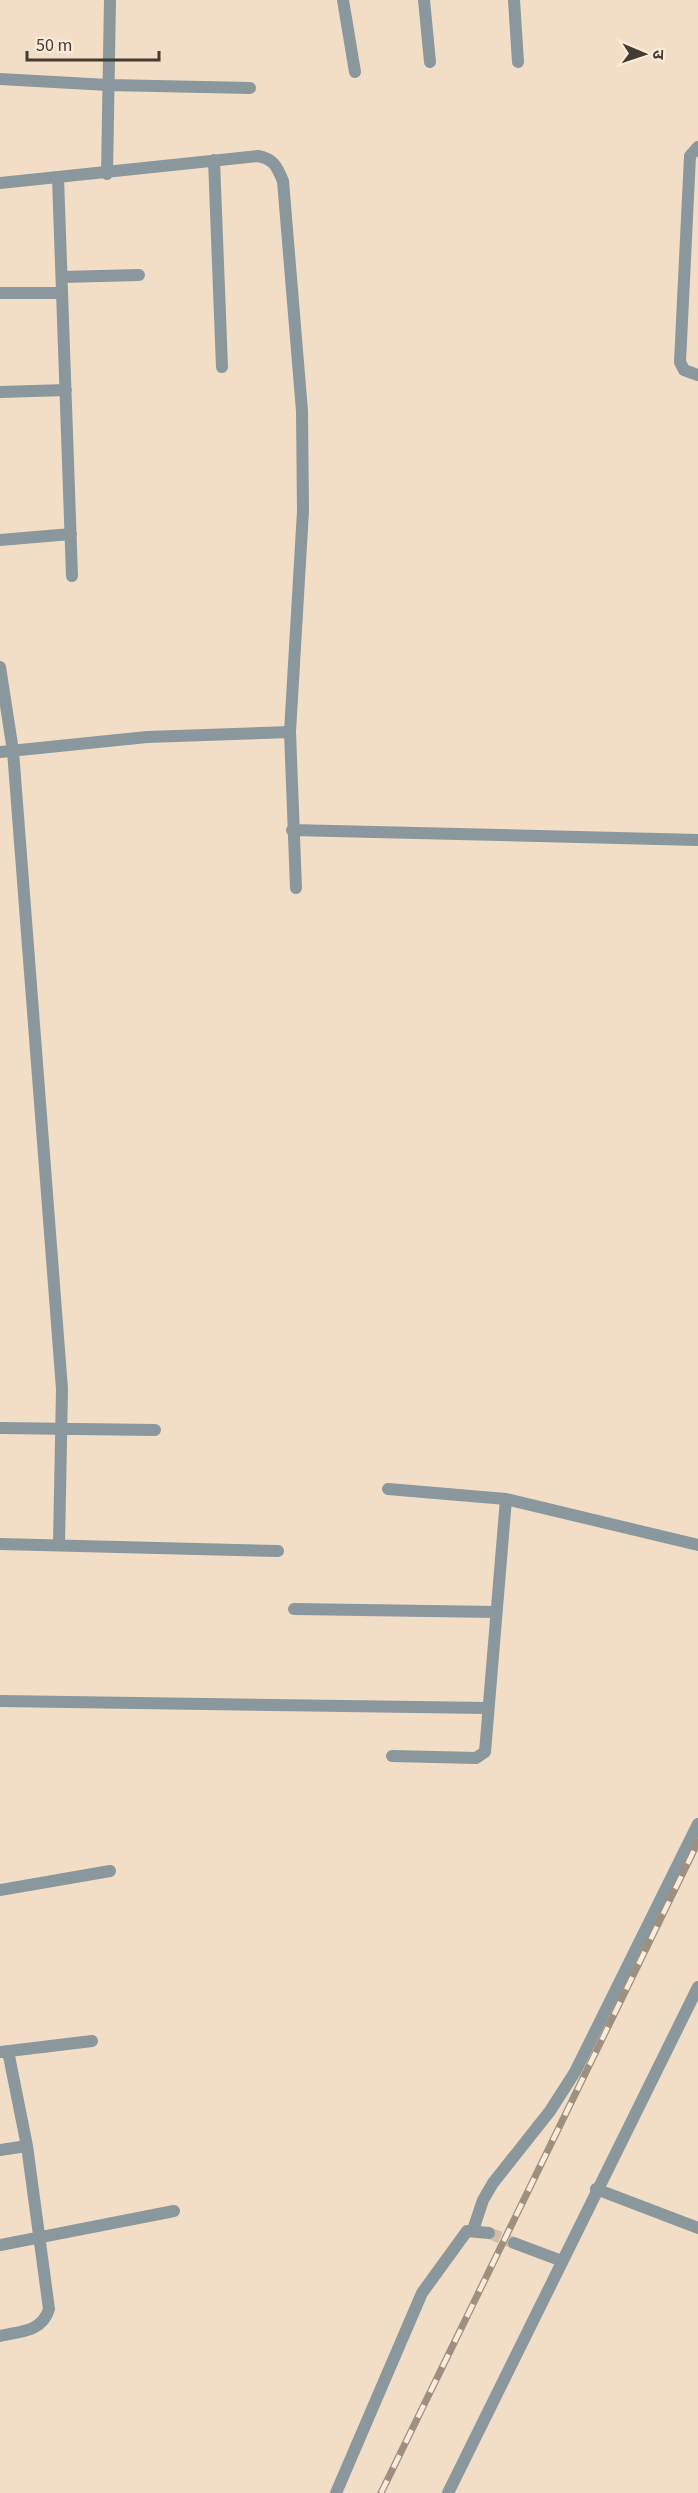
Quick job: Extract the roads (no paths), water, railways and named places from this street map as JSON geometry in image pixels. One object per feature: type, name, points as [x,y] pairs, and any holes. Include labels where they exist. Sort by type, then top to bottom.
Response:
[{"type":"street","points":[[107,174],[110,0]]},
{"type":"street","points":[[343,0],[356,72]]},
{"type":"street","points":[[424,0],[430,62]]},
{"type":"street","points":[[514,0],[518,62]]},
{"type":"street","points":[[0,79],[108,85],[250,88]]},
{"type":"street","points":[[698,147],[690,156],[680,362],[684,370],[698,375]]},
{"type":"street","points":[[0,183],[107,174],[258,156],[269,158],[277,167],[283,181],[302,433],[303,511],[290,732],[296,888]]},
{"type":"street","points":[[214,160],[222,367]]},
{"type":"street","points":[[58,178],[72,576]]},
{"type":"street","points":[[685,263],[698,263]]},
{"type":"street","points":[[62,277],[139,275]]},
{"type":"street","points":[[0,292],[62,292]]},
{"type":"street","points":[[0,392],[66,390]]},
{"type":"street","points":[[0,540],[71,534]]},
{"type":"street","points":[[0,667],[62,1389],[59,1544]]},
{"type":"street","points":[[6,752],[147,737],[290,732]]},
{"type":"street","points":[[292,830],[698,840]]},
{"type":"street","points":[[0,1428],[155,1430]]},
{"type":"street","points":[[388,1489],[506,1499],[698,1545]]},
{"type":"street","points":[[392,1756],[482,1756],[485,1752],[506,1499]]},
{"type":"street","points":[[0,1545],[59,1544],[278,1551]]},
{"type":"street","points":[[294,1609],[496,1612]]},
{"type":"street","points":[[0,1701],[487,1708]]},
{"type":"street","points":[[473,2230],[483,2200],[493,2182],[550,2111],[575,2072],[698,1824]]},
{"type":"street","points":[[0,1890],[110,1871]]},
{"type":"street","points":[[448,2493],[596,2189],[698,1987]]},
{"type":"street","points":[[0,2336],[37,2328],[46,2320],[50,2309],[27,2146],[4,2052],[92,2041]]},
{"type":"street","points":[[0,2150],[27,2146]]},
{"type":"street","points":[[596,2189],[698,2228]]},
{"type":"street","points":[[0,2245],[174,2211]]},
{"type":"street","points":[[336,2493],[422,2293],[460,2237],[473,2230],[489,2233]]},
{"type":"street","points":[[514,2242],[562,2261]]},
{"type":"tunnel","points":[[489,2233],[514,2243]]},
{"type":"railway","points":[[381,2493],[698,1842]]}]
